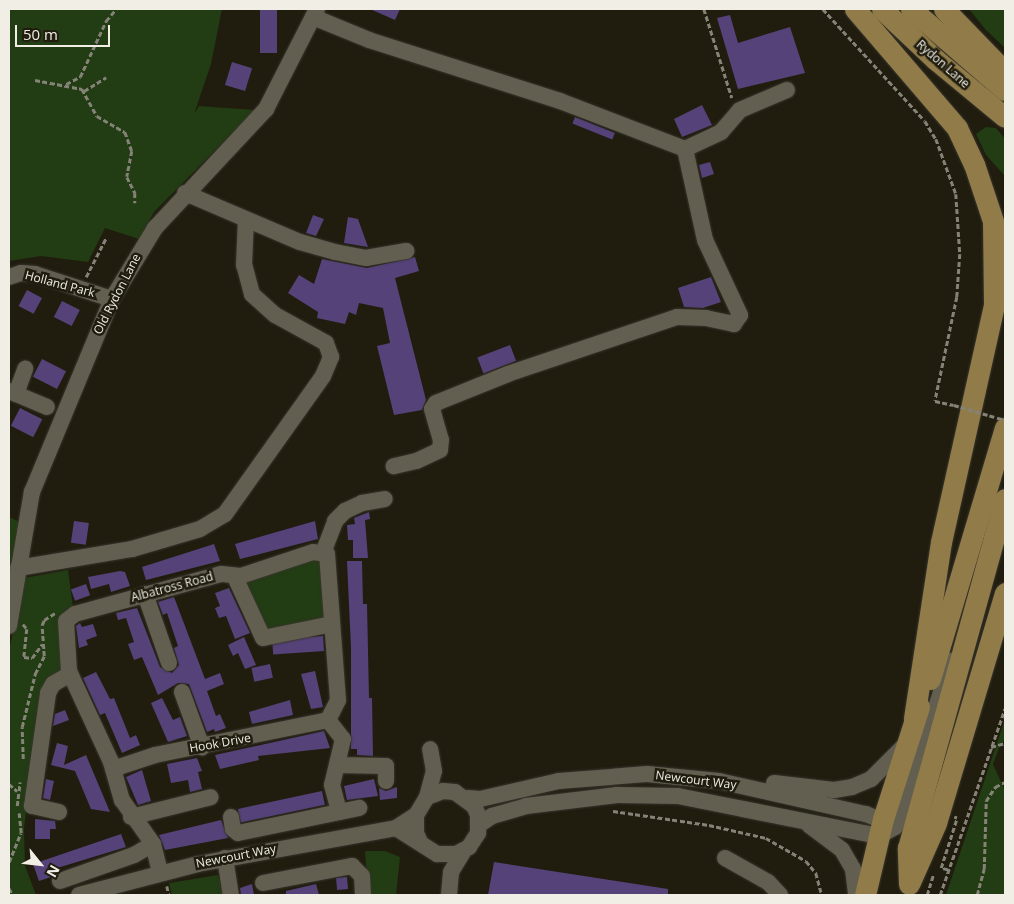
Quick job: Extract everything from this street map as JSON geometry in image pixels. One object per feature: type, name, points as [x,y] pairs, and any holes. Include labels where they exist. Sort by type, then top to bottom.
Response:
[{"type":"main road","points":[[855,9],[957,128],[974,164],[993,221],[994,305],[941,542],[914,720]]},
{"type":"main road","name":"Rydon Lane","points":[[882,9],[936,60],[1005,117]]},
{"type":"main road","name":"Rydon Lane","points":[[912,9],[1005,90]]},
{"type":"main road","points":[[944,9],[1005,72]]},
{"type":"main road","points":[[865,895],[907,742],[931,678],[1005,428]]},
{"type":"main road","points":[[908,890],[908,848],[1005,499]]},
{"type":"main road","points":[[908,890],[936,823],[1005,593]]},
{"type":"street","points":[[315,13],[369,40],[560,101],[685,150],[721,132],[740,110],[787,90]]},
{"type":"street","name":"Old Rydon Lane","points":[[9,623],[30,500],[38,473],[112,299],[137,253],[185,192],[266,109],[315,13]]},
{"type":"street","points":[[394,466],[416,461],[440,450],[441,440],[432,409],[445,400],[508,374],[677,317],[706,318],[734,324],[738,321],[740,315],[734,298],[705,240],[685,150]]},
{"type":"street","points":[[185,192],[300,242],[366,258],[406,251]]},
{"type":"street","points":[[18,568],[132,549],[200,529],[225,514],[323,376],[331,357],[326,343],[268,310],[252,294],[244,265],[246,220]]},
{"type":"street","name":"Holland Park","points":[[9,277],[21,273],[35,274],[112,299]]},
{"type":"street","points":[[25,369],[13,392],[47,407]]},
{"type":"street","points":[[340,812],[332,785],[343,739],[328,720],[338,700],[326,555],[335,521],[345,511],[362,503],[386,499]]},
{"type":"street","name":"Albatross Road","points":[[160,872],[153,844],[132,817],[115,784],[113,768],[70,674],[65,625],[69,617],[221,574],[235,577],[313,552],[326,555]]},
{"type":"street","points":[[908,848],[885,827],[986,569]]},
{"type":"street","points":[[235,577],[263,638],[332,624]]},
{"type":"street","points":[[145,594],[169,663]]},
{"type":"street","points":[[59,812],[32,806],[48,693],[53,684],[70,674]]},
{"type":"street","points":[[182,692],[202,747]]},
{"type":"street","name":"Hook Drive","points":[[113,768],[155,755],[328,720]]},
{"type":"street","points":[[719,781],[770,782],[834,790],[852,787],[871,778],[907,742]]},
{"type":"street","points":[[430,749],[434,770],[449,791],[468,798],[474,806],[479,824],[474,840],[463,852],[451,872],[449,895]]},
{"type":"street","points":[[336,765],[386,766],[386,781]]},
{"type":"street","points":[[420,842],[416,833],[416,815],[427,797],[434,770]]},
{"type":"street","name":"Newcourt Way","points":[[468,798],[480,799],[559,781],[647,774],[719,781],[885,827]]},
{"type":"street","points":[[427,797],[449,791]]},
{"type":"street","name":"Newcourt Way","points":[[479,824],[492,816],[526,806],[618,796],[678,796],[795,817],[885,827]]},
{"type":"street","points":[[132,817],[211,797]]},
{"type":"street","name":"Newcourt Way","points":[[231,817],[233,829],[238,833],[359,808]]},
{"type":"street","name":"Newcourt Way","points":[[79,895],[160,872],[224,858],[396,828],[416,815]]},
{"type":"street","points":[[795,817],[826,835],[842,850],[853,869],[856,895]]},
{"type":"street","points":[[396,828],[437,854],[441,864],[451,872]]},
{"type":"street","points":[[60,881],[134,855],[153,844]]},
{"type":"street","points":[[437,854],[463,852]]},
{"type":"street","points":[[224,858],[231,895]]},
{"type":"street","points":[[725,858],[768,882],[780,895]]},
{"type":"street","points":[[263,884],[346,867],[359,870],[363,895]]},
{"type":"path","points":[[66,84],[80,77],[106,21],[116,9]]},
{"type":"path","points":[[704,9],[729,83],[734,118]]},
{"type":"path","points":[[823,9],[925,121],[936,139],[956,194],[960,254],[957,297],[935,401],[1005,420]]},
{"type":"path","points":[[84,91],[106,77]]},
{"type":"path","points":[[36,80],[66,84],[84,91],[97,116],[124,132],[132,151],[127,177],[135,193],[135,203]]},
{"type":"path","points":[[82,288],[106,238]]},
{"type":"path","points":[[9,623],[26,625],[24,657],[32,658],[42,644]]},
{"type":"path","points":[[940,895],[1005,708]]},
{"type":"path","points":[[991,747],[1005,743]]},
{"type":"path","points":[[977,895],[984,869],[986,801],[995,787],[1005,782]]},
{"type":"path","points":[[9,784],[17,791]]},
{"type":"path","points":[[610,810],[709,825],[772,841],[806,861],[816,873],[822,895]]},
{"type":"path","points":[[948,870],[941,868],[957,818]]},
{"type":"path","points":[[927,895],[933,874]]},
{"type":"path","points":[[9,888],[13,895]]},
{"type":"green space","points":[[9,9],[222,9],[211,64],[194,114],[199,106],[255,110],[154,212],[139,239],[105,228],[88,262],[41,256],[9,261]]},
{"type":"green space","points":[[969,9],[1005,9],[1005,48],[986,30]]},
{"type":"green space","points":[[986,127],[996,128],[1005,139],[1005,176],[986,155],[976,134]]},
{"type":"green space","points":[[9,517],[20,522],[12,577],[9,576]]},
{"type":"green space","points":[[314,559],[326,568],[327,623],[266,634],[247,583]]},
{"type":"green space","points":[[68,570],[73,608],[58,619],[62,668],[29,789],[24,828],[25,866],[36,895],[9,895],[9,651],[24,578]]},
{"type":"green space","points":[[1005,719],[1005,740],[1001,743],[993,764],[1005,791],[1005,895],[946,895]]},
{"type":"green space","points":[[365,851],[385,851],[400,857],[396,895],[368,895]]},
{"type":"green space","points":[[218,875],[224,895],[172,895],[169,883]]},
{"type":"building","points":[[260,9],[277,9],[277,53],[260,53]]},
{"type":"building","points":[[370,9],[400,9],[395,20]]},
{"type":"building","points":[[730,15],[738,43],[790,27],[805,73],[738,89],[717,18]]},
{"type":"building","points":[[232,62],[252,68],[245,91],[225,85]]},
{"type":"building","points":[[702,105],[712,125],[682,137],[674,119]]},
{"type":"building","points":[[575,117],[615,133],[612,140],[572,123]]},
{"type":"building","points":[[710,162],[714,174],[702,178],[699,165]]},
{"type":"building","points":[[313,215],[324,219],[316,236],[306,233]]},
{"type":"building","points":[[348,217],[358,219],[368,247],[344,243]]},
{"type":"building","points":[[415,257],[419,271],[395,278],[426,400],[422,410],[394,415],[377,346],[390,343],[383,308],[359,303],[356,315],[349,312],[345,324],[317,318],[318,312],[288,293],[299,275],[314,284],[322,259],[367,268]]},
{"type":"building","points":[[711,277],[721,302],[703,308],[684,307],[678,288]]},
{"type":"building","points":[[27,290],[42,298],[34,314],[19,306]]},
{"type":"building","points":[[62,301],[80,310],[72,326],[54,317]]},
{"type":"building","points":[[510,345],[516,361],[483,373],[477,358]]},
{"type":"building","points":[[42,359],[66,371],[57,389],[33,377]]},
{"type":"building","points":[[20,408],[42,419],[33,437],[11,426]]},
{"type":"building","points":[[369,512],[370,519],[365,520],[368,558],[353,558],[353,540],[348,540],[347,525],[355,524],[354,518]]},
{"type":"building","points":[[74,521],[89,523],[86,545],[71,543]]},
{"type":"building","points":[[315,521],[318,539],[240,559],[235,544]]},
{"type":"building","points":[[214,544],[220,561],[146,580],[142,567]]},
{"type":"building","points":[[347,561],[362,561],[363,604],[367,604],[369,698],[372,698],[373,756],[357,755],[357,749],[351,749],[351,648]]},
{"type":"building","points":[[120,571],[125,572],[130,586],[111,592],[109,584],[91,589],[88,577]]},
{"type":"building","points":[[86,584],[90,595],[75,601],[71,589]]},
{"type":"building","points":[[229,588],[250,633],[235,639],[226,616],[219,618],[215,608],[220,606],[215,593]]},
{"type":"building","points":[[174,597],[205,679],[220,673],[224,684],[207,691],[216,716],[220,714],[226,728],[215,732],[214,729],[207,732],[189,684],[178,683],[158,695],[142,657],[134,660],[128,644],[134,642],[126,618],[118,620],[116,613],[137,608],[160,667],[172,673],[179,665],[174,648],[178,646],[167,613],[163,615],[158,602]]},
{"type":"building","points":[[80,623],[82,627],[93,624],[97,636],[86,640],[88,645],[79,648],[76,626]]},
{"type":"building","points":[[323,636],[324,651],[273,655],[272,640]]},
{"type":"building","points":[[244,637],[256,665],[245,669],[238,653],[233,656],[228,645]]},
{"type":"building","points":[[270,664],[273,678],[254,682],[251,668]]},
{"type":"building","points":[[315,671],[323,707],[311,709],[301,674]]},
{"type":"building","points":[[96,672],[110,699],[114,698],[130,738],[136,735],[140,745],[122,753],[105,713],[100,715],[83,678]]},
{"type":"building","points":[[162,698],[173,720],[180,717],[187,736],[168,742],[151,703]]},
{"type":"building","points":[[290,700],[293,715],[252,724],[249,712]]},
{"type":"building","points":[[65,710],[69,720],[53,726],[55,714]]},
{"type":"building","points":[[324,731],[330,748],[258,756],[259,760],[220,769],[215,755]]},
{"type":"building","points":[[57,743],[68,746],[64,765],[86,755],[110,812],[91,809],[75,771],[51,765]]},
{"type":"building","points":[[197,758],[202,771],[198,772],[202,789],[190,792],[188,780],[171,783],[167,764]]},
{"type":"building","points":[[142,770],[151,801],[138,805],[126,777]]},
{"type":"building","points":[[46,779],[54,781],[50,800],[43,798]]},
{"type":"building","points":[[374,779],[378,796],[347,800],[344,786]]},
{"type":"building","points":[[397,787],[397,798],[380,800],[379,788],[386,791]]},
{"type":"building","points":[[322,791],[325,805],[241,823],[238,809]]},
{"type":"building","points":[[35,819],[55,821],[56,829],[50,829],[50,839],[35,839]]},
{"type":"building","points":[[221,820],[228,838],[165,850],[159,835]]},
{"type":"building","points":[[121,834],[126,847],[54,869],[51,877],[39,881],[33,864]]},
{"type":"building","points":[[494,862],[668,889],[668,895],[488,895]]},
{"type":"building","points":[[347,877],[348,889],[337,890],[336,878]]},
{"type":"building","points":[[252,884],[254,895],[241,895],[240,888]]},
{"type":"building","points":[[316,884],[319,895],[286,895],[286,891]]}]
